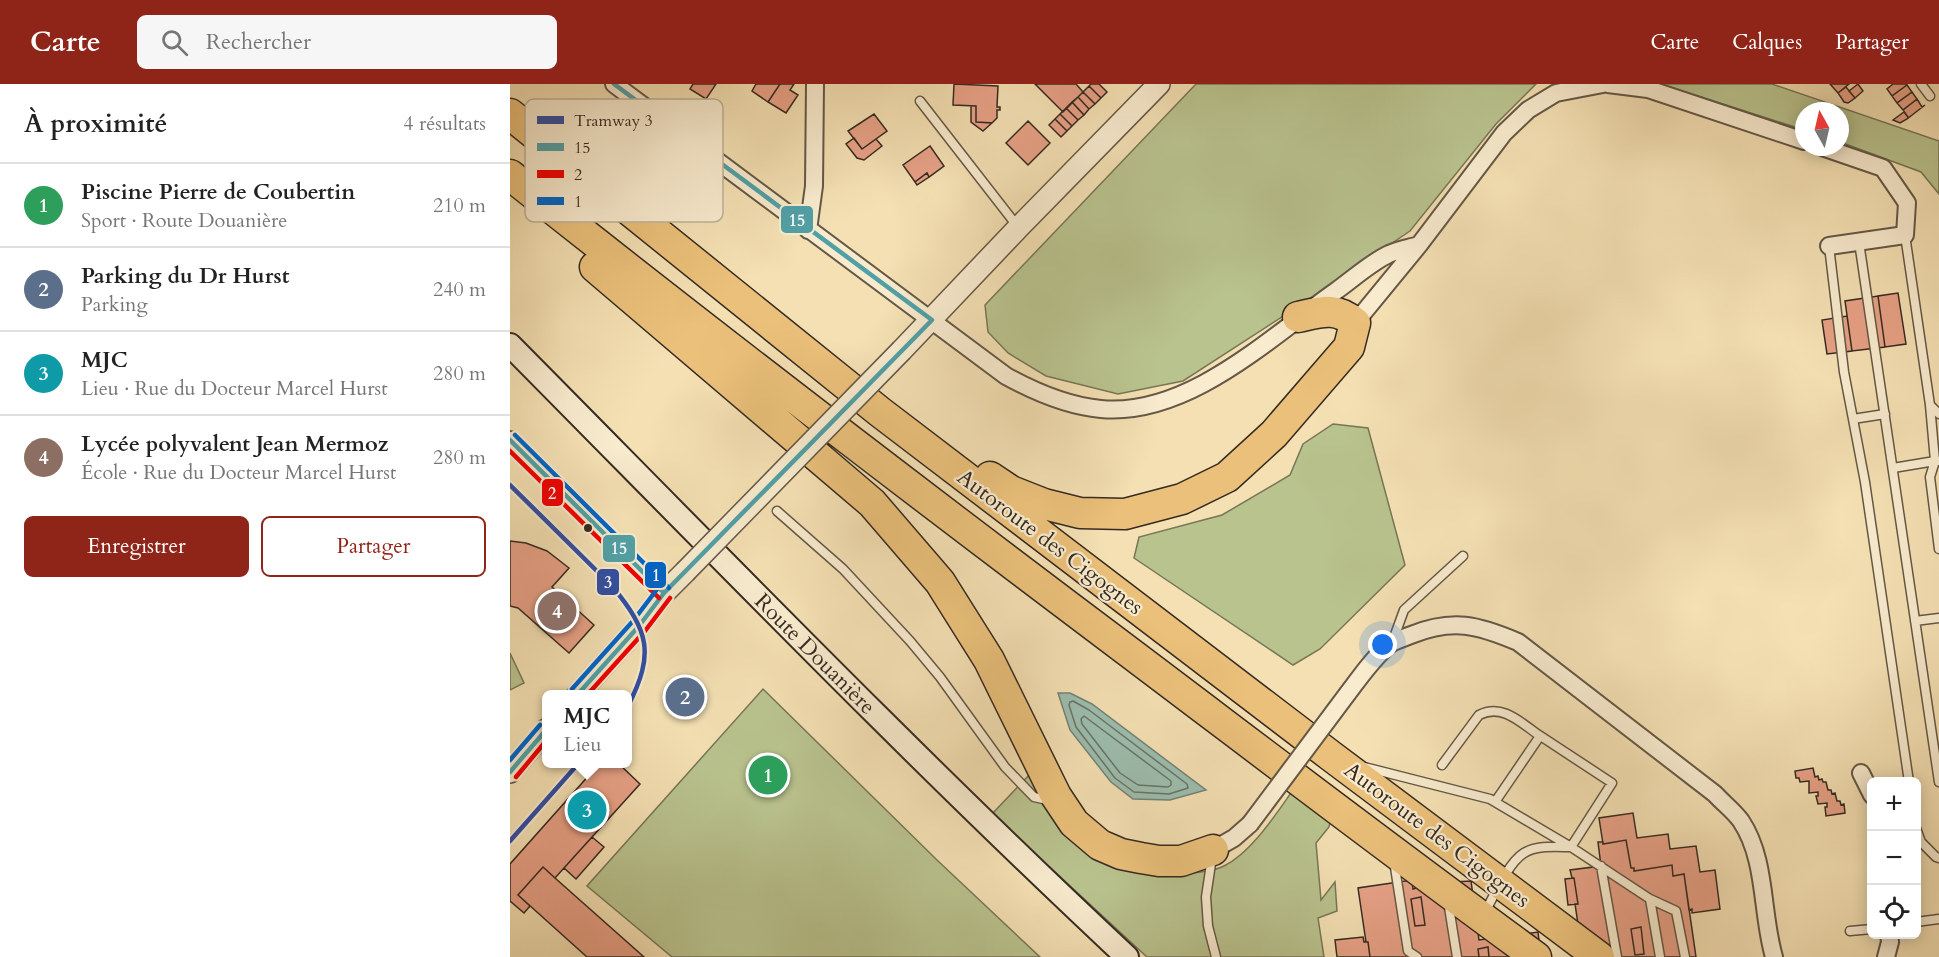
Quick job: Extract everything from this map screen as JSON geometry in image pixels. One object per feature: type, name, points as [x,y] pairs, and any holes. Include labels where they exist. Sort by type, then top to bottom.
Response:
[{"type":"highway","name":"Autoroute des Cigognes","points":[[510,114],[525,126]]},
{"type":"highway","name":"Autoroute des Cigognes","points":[[510,175],[525,187]]},
{"type":"highway","points":[[510,183],[525,199]]},
{"type":"highway","points":[[546,222],[561,238],[872,503],[940,582],[989,660],[1059,803],[1074,823],[1100,845],[1122,854],[1159,861],[1181,861],[1213,850]]},
{"type":"highway","name":"Autoroute des Cigognes","points":[[570,222],[895,476],[1393,852],[1536,957]]},
{"type":"highway","name":"Autoroute des Cigognes","points":[[644,222],[880,412],[1599,957]]},
{"type":"highway","points":[[880,412],[938,443],[1011,491],[1044,504],[1080,513],[1125,514],[1182,500],[1227,477],[1274,434],[1349,347],[1355,323],[1348,316],[1334,311],[1298,317]]},
{"type":"main road","name":"Route Douanière","points":[[510,345],[896,735],[1014,851],[1127,957]]},
{"type":"street","points":[[614,84],[634,99]]},
{"type":"street","points":[[808,230],[814,186],[815,84]]},
{"type":"street","points":[[582,690],[639,626],[664,593],[1159,84]]},
{"type":"street","points":[[1355,323],[1419,245],[1504,133],[1528,110],[1556,93],[1602,84]]},
{"type":"street","points":[[1608,84],[1648,89],[1795,138]]},
{"type":"street","points":[[1829,246],[1905,235],[1907,203],[1883,168],[1848,156]]},
{"type":"street","points":[[723,166],[1006,376],[1029,388],[1079,406],[1100,409],[1121,410],[1159,403],[1190,392],[1246,357],[1298,317],[1387,255],[1419,245]]},
{"type":"street","points":[[510,440],[664,593]]},
{"type":"street","points":[[1213,850],[1234,838],[1250,824],[1371,662],[1392,643],[1427,628],[1463,624],[1487,629],[1518,642],[1715,794],[1740,821],[1752,844],[1762,883],[1768,938],[1774,957]]},
{"type":"street","points":[[510,772],[542,735]]},
{"type":"street","points":[[1861,773],[1867,785]]},
{"type":"street","points":[[1886,957],[1890,939]]},
{"type":"lane","points":[[1921,84],[1930,96]]},
{"type":"lane","points":[[920,101],[1019,227]]},
{"type":"lane","points":[[1905,235],[1937,461],[1930,477],[1939,549]]},
{"type":"lane","points":[[1859,242],[1939,782]]},
{"type":"lane","points":[[1829,246],[1844,372],[1865,482],[1908,777]]},
{"type":"lane","points":[[1930,405],[1939,414]]},
{"type":"lane","points":[[1853,419],[1885,414]]},
{"type":"lane","points":[[1893,468],[1937,461]]},
{"type":"lane","points":[[777,510],[843,569],[910,641],[940,677],[1005,767],[1034,798],[1059,803]]},
{"type":"lane","points":[[1392,643],[1404,610],[1463,556]]},
{"type":"lane","points":[[1915,621],[1939,618]]},
{"type":"lane","points":[[1442,765],[1479,715],[1487,711],[1505,712],[1612,783],[1571,847]]},
{"type":"lane","points":[[1495,802],[1539,735]]},
{"type":"lane","points":[[1331,756],[1377,771],[1490,799],[1571,847],[1650,899],[1676,911],[1685,957]]},
{"type":"lane","points":[[1918,831],[1921,842],[1939,858]]},
{"type":"lane","points":[[1482,918],[1512,865],[1524,853],[1544,847],[1571,847]]},
{"type":"lane","points":[[1213,850],[1206,897],[1208,926],[1216,957]]},
{"type":"lane","points":[[1393,852],[1408,951],[1417,957]]},
{"type":"lane","points":[[1601,866],[1617,957]]},
{"type":"lane","points":[[1447,892],[1457,957]]},
{"type":"lane","points":[[1650,899],[1660,957]]},
{"type":"lane","points":[[1921,921],[1939,919]]},
{"type":"lane","points":[[1850,931],[1867,929]]},
{"type":"green space","points":[[1196,84],[1536,84],[1496,124],[1410,231],[1183,381],[1118,394],[1046,376],[1008,353],[988,332],[985,305]]},
{"type":"green space","points":[[1661,84],[1772,84],[1825,102],[1795,102],[1795,127]]},
{"type":"green space","points":[[1849,110],[1939,141],[1939,194],[1921,172],[1849,145]]},
{"type":"green space","points":[[1333,424],[1368,428],[1405,565],[1320,649],[1293,665],[1134,558],[1139,537],[1222,515],[1290,475],[1303,444]]},
{"type":"green space","points":[[510,653],[524,683],[510,690]]},
{"type":"green space","points":[[763,689],[938,861],[1040,957],[672,957],[587,886]]},
{"type":"green space","points":[[1030,774],[1165,874],[1210,870],[1234,860],[1253,843],[1293,790],[1332,814],[1329,827],[1316,843],[1321,900],[1335,882],[1337,911],[1318,918],[1324,957],[1147,957],[992,814]]},
{"type":"water","points":[[1058,693],[1070,693],[1092,704],[1206,790],[1170,800],[1133,799],[1111,782],[1070,730]]},
{"type":"building","points":[[693,84],[716,84],[706,99],[690,89]]},
{"type":"building","points":[[756,84],[780,84],[768,102],[752,91]]},
{"type":"building","points":[[780,84],[794,84],[790,90],[798,95],[786,113],[768,102]]},
{"type":"building","points":[[954,84],[998,86],[997,107],[1000,107],[1000,110],[997,110],[997,118],[992,123],[976,122],[976,106],[953,105]]},
{"type":"building","points":[[1035,84],[1076,84],[1083,92],[1063,112]]},
{"type":"building","points":[[1099,84],[1107,92],[1101,98],[1089,86]]},
{"type":"building","points":[[1830,84],[1849,84],[1838,93]]},
{"type":"building","points":[[1858,84],[1863,91],[1855,98],[1849,91]]},
{"type":"building","points":[[1893,84],[1907,85],[1892,96],[1887,89]]},
{"type":"building","points":[[1907,85],[1912,92],[1897,103],[1892,96]]},
{"type":"building","points":[[1089,86],[1101,98],[1095,104],[1083,92]]},
{"type":"building","points":[[1846,87],[1855,98],[1849,102],[1844,102],[1838,93]]},
{"type":"building","points":[[1083,92],[1095,104],[1089,109],[1078,97]]},
{"type":"building","points":[[1912,92],[1917,99],[1903,110],[1897,103]]},
{"type":"building","points":[[1078,97],[1089,109],[1084,115],[1072,102]]},
{"type":"building","points":[[1917,99],[1922,107],[1925,105],[1907,119],[1903,110]]},
{"type":"building","points":[[1072,102],[1084,115],[1078,120],[1066,108]]},
{"type":"building","points":[[971,106],[976,106],[976,122],[992,123],[983,131],[971,122]]},
{"type":"building","points":[[1066,108],[1078,120],[1072,126],[1060,114]]},
{"type":"building","points":[[1904,112],[1907,119],[1900,123],[1893,120]]},
{"type":"building","points":[[874,114],[887,131],[862,149],[848,131]]},
{"type":"building","points":[[1060,114],[1072,126],[1067,131],[1055,119]]},
{"type":"building","points":[[1055,119],[1067,131],[1061,137],[1049,125]]},
{"type":"building","points":[[1028,121],[1050,143],[1028,165],[1006,143]]},
{"type":"building","points":[[854,138],[862,149],[876,139],[882,146],[864,160],[857,158],[846,144]]},
{"type":"building","points":[[930,146],[944,166],[929,177],[927,173],[915,182],[903,165]]},
{"type":"building","points":[[927,173],[929,177],[917,185],[915,182]]},
{"type":"building","points":[[1898,293],[1906,344],[1885,347],[1878,296]]},
{"type":"building","points":[[1878,296],[1885,347],[1852,351],[1845,301]]},
{"type":"building","points":[[1847,316],[1852,351],[1827,354],[1822,320]]},
{"type":"building","points":[[510,541],[526,543],[547,551],[569,568],[552,587],[594,625],[569,653],[518,608],[510,606]]},
{"type":"building","points":[[595,768],[623,768],[640,784],[555,878],[543,867],[518,895],[530,906],[524,913],[510,901],[510,864]]},
{"type":"building","points":[[1813,768],[1815,777],[1818,776],[1819,780],[1826,782],[1828,790],[1831,790],[1832,794],[1835,793],[1837,801],[1840,801],[1841,805],[1844,804],[1845,813],[1826,816],[1827,803],[1818,804],[1816,796],[1818,792],[1809,793],[1809,781],[1800,782],[1799,778],[1796,778],[1795,771]]},
{"type":"building","points":[[1633,813],[1637,838],[1668,834],[1670,849],[1696,846],[1700,872],[1715,870],[1720,909],[1692,913],[1692,909],[1689,910],[1684,874],[1673,876],[1672,865],[1634,871],[1634,868],[1631,868],[1626,840],[1603,844],[1599,818]]},
{"type":"building","points":[[592,837],[604,847],[576,879],[564,868]]},
{"type":"building","points":[[1626,840],[1631,868],[1634,868],[1634,871],[1672,865],[1673,876],[1684,874],[1696,957],[1583,957],[1575,904],[1578,904],[1574,878],[1570,870],[1601,866],[1598,842],[1603,842],[1603,844]],"holes":[[[1641,927],[1644,954],[1635,955],[1631,929]]]},
{"type":"building","points":[[543,867],[644,957],[587,957],[518,895]]},
{"type":"building","points":[[1574,878],[1578,904],[1568,905],[1565,879]]},
{"type":"building","points":[[1412,880],[1413,889],[1434,883],[1471,881],[1479,940],[1538,932],[1541,957],[1489,957],[1488,947],[1478,949],[1479,957],[1370,957],[1358,888]],"holes":[[[1421,897],[1425,925],[1415,926],[1411,899]]]},
{"type":"building","points":[[1421,897],[1425,925],[1415,926],[1411,899]]},
{"type":"building","points":[[1641,927],[1644,954],[1635,955],[1631,929]]},
{"type":"building","points":[[1363,937],[1364,942],[1368,942],[1370,957],[1337,957],[1335,940]]},
{"type":"building","points":[[1488,947],[1489,957],[1479,957],[1478,949]]},
{"type":"tram line","name":"3","points":[[510,485],[612,586],[634,616],[644,643],[645,657],[632,698]]},
{"type":"tram line","name":"3","points":[[510,841],[574,768]]},
{"type":"transit line","name":"15","points":[[614,84],[634,99]]},
{"type":"transit line","name":"15","points":[[582,690],[639,626],[664,593],[932,320],[723,165]]},
{"type":"transit line","name":"1","points":[[515,435],[669,588]]},
{"type":"transit line","name":"15","points":[[510,440],[664,593]]},
{"type":"transit line","name":"2","points":[[510,451],[659,598]]},
{"type":"transit line","name":"1","points":[[572,689],[633,621],[658,588]]},
{"type":"transit line","name":"2","points":[[592,690],[645,631],[670,598]]},
{"type":"transit line","name":"1","points":[[510,760],[540,725]]},
{"type":"transit line","name":"15","points":[[510,772],[542,735]]},
{"type":"transit line","name":"2","points":[[516,777],[542,746]]},
{"type":"place","name":"Lycée polyvalent Jean Mermoz","points":[[557,611]]},
{"type":"place","name":"Parking du Dr Hurst","points":[[685,697]]},
{"type":"place","name":"Piscine Pierre de Coubertin","points":[[768,775]]},
{"type":"place","name":"MJC","points":[[587,810]]}]
